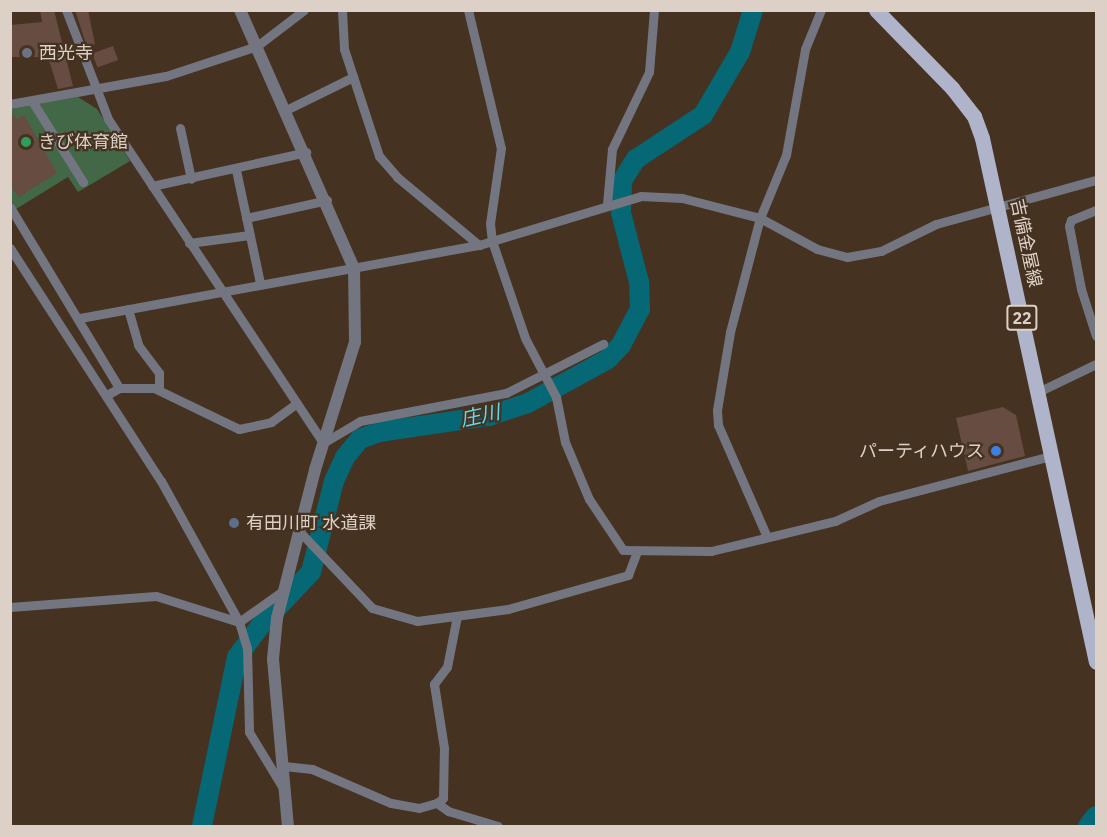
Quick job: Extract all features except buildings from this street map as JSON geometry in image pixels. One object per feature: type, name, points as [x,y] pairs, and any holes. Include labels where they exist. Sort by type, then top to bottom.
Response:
[{"type":"main road","name":"吉備金屋線","points":[[876,10],[974,116],[999,208],[1096,662]]},
{"type":"street","points":[[66,10],[96,90],[152,186],[294,405],[323,443]]},
{"type":"street","points":[[240,10],[306,152],[354,268],[355,342],[323,443],[281,592],[273,659],[288,826]]},
{"type":"street","points":[[10,104],[166,76],[257,46],[304,10]]},
{"type":"street","points":[[342,10],[342,42],[384,163],[479,244]]},
{"type":"street","points":[[468,10],[501,148],[490,223],[492,241],[525,338],[547,375],[566,442],[589,499],[610,536],[623,550],[636,554],[680,549],[711,551],[835,521],[879,501],[1052,456]]},
{"type":"street","points":[[607,204],[612,149],[649,72],[654,10]]},
{"type":"street","points":[[767,537],[718,426],[717,410],[730,332],[760,218],[786,155],[805,49],[821,10]]},
{"type":"street","points":[[286,110],[353,77]]},
{"type":"street","points":[[32,101],[83,182]]},
{"type":"street","points":[[180,128],[191,178]]},
{"type":"street","points":[[152,186],[236,170],[306,152]]},
{"type":"street","points":[[236,170],[260,283]]},
{"type":"street","points":[[80,318],[219,289],[354,268],[479,244],[607,204],[661,194],[760,218],[817,249],[846,257],[881,251],[936,224],[1096,180]]},
{"type":"street","points":[[246,218],[327,200]]},
{"type":"street","points":[[10,207],[80,318],[119,388]]},
{"type":"street","points":[[1096,210],[1071,220],[1069,226],[1081,290],[1096,336]]},
{"type":"street","points":[[189,243],[249,235]]},
{"type":"street","points":[[10,248],[107,395],[239,622],[247,648],[249,732],[286,794],[295,826]]},
{"type":"street","points":[[128,309],[138,345],[159,373],[159,390]]},
{"type":"street","points":[[323,443],[360,421],[479,401],[547,375],[603,344]]},
{"type":"street","points":[[1038,392],[1096,364]]},
{"type":"street","points":[[107,395],[119,388],[159,390],[239,429],[271,422],[294,405]]},
{"type":"street","points":[[299,531],[372,608],[417,621],[508,609],[628,575],[636,554]]},
{"type":"street","points":[[239,622],[281,592]]},
{"type":"street","points":[[10,608],[140,595],[239,622]]},
{"type":"street","points":[[284,765],[312,769],[391,803],[419,808],[437,803],[443,798],[444,748],[434,684],[447,668],[457,616]]},
{"type":"street","points":[[437,803],[448,811],[498,826]]},
{"type":"green space","points":[[78,97],[97,109],[130,161],[78,192],[68,177],[16,209],[11,201],[11,109]]},
{"type":"waterway","name":"庄川","points":[[202,826],[237,657],[260,626],[311,572],[334,481],[345,457],[360,439],[379,432],[489,416],[528,403],[608,359],[621,345],[640,309],[639,282],[621,213],[622,181],[636,159],[703,115],[740,52],[753,10]]},
{"type":"waterway","points":[[1088,826],[1096,816]]},
{"type":"place","name":"西光寺","points":[[27,53]]},
{"type":"place","name":"きび体育館","points":[[26,142]]},
{"type":"place","name":"パーティハウス","points":[[996,451]]},
{"type":"place","name":"有田川町 水道課","points":[[234,523]]}]
